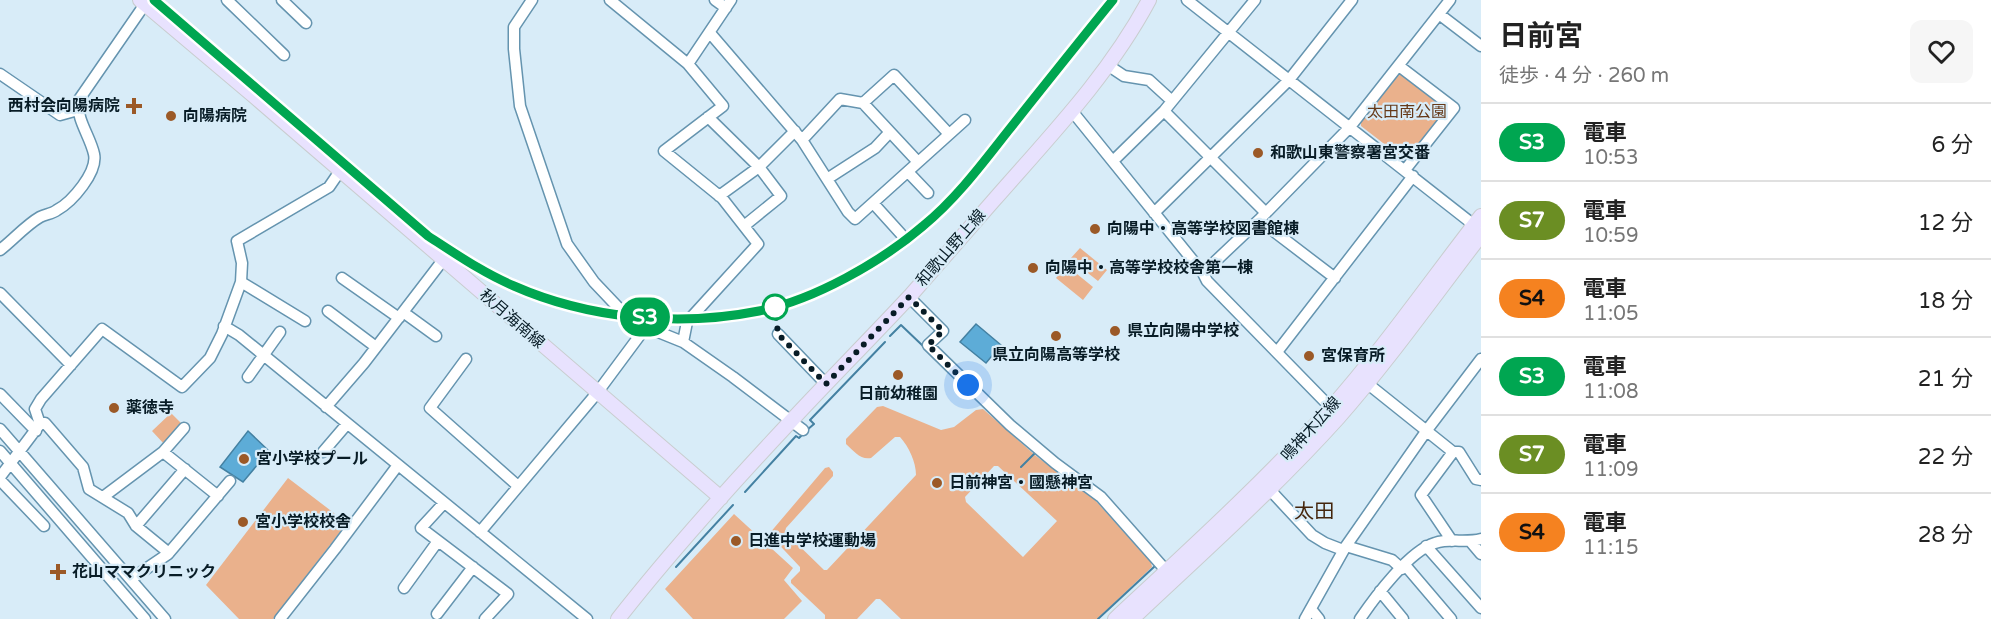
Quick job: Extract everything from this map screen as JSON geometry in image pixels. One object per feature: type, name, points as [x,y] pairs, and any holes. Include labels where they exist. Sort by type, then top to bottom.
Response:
[{"type":"main road","name":"和歌山野上線","points":[[618,619],[721,498],[909,297],[1072,111],[1109,66],[1133,31],[1149,0]]},
{"type":"main road","name":"秋月海南線","points":[[142,2],[721,498]]},
{"type":"main road","name":"鳴神木広線","points":[[1115,619],[1171,575],[1270,490],[1362,380],[1479,226]]},
{"type":"main road","name":"鳴神木広線","points":[[1132,619],[1171,575],[1279,464],[1335,412]]},
{"type":"street","points":[[226,0],[284,54]]},
{"type":"street","points":[[282,0],[306,23]]},
{"type":"street","points":[[532,0],[514,27],[520,106],[567,244],[594,282],[631,321],[683,342],[803,430]]},
{"type":"street","points":[[610,0],[688,64],[723,106],[664,151],[719,196],[758,244],[687,322],[683,342]]},
{"type":"street","points":[[688,64],[728,4],[715,0]]},
{"type":"street","points":[[1187,0],[1479,226]]},
{"type":"street","points":[[1113,161],[1164,111],[1255,0]]},
{"type":"street","points":[[1154,213],[1289,80],[1352,0]]},
{"type":"street","points":[[1203,273],[1263,216],[1350,127],[1450,0]]},
{"type":"street","points":[[0,250],[39,218],[58,210],[87,180],[95,166],[94,153],[78,110],[78,101],[142,2]]},
{"type":"street","points":[[1439,14],[1481,46]]},
{"type":"street","points":[[710,33],[798,135],[848,212],[855,219],[965,120]]},
{"type":"street","points":[[1109,66],[1124,76],[1149,80],[1172,101]]},
{"type":"street","points":[[1277,352],[1335,278],[1454,108],[1399,66]]},
{"type":"street","points":[[0,74],[60,115],[78,110]]},
{"type":"street","points":[[863,103],[894,75],[949,134]]},
{"type":"street","points":[[719,196],[759,167],[840,99],[863,103],[918,162]]},
{"type":"street","points":[[1072,111],[1203,273],[1207,281],[1335,412]]},
{"type":"street","points":[[1164,111],[1211,157],[1263,216],[1335,278]]},
{"type":"street","points":[[708,117],[759,167],[782,196],[744,226]]},
{"type":"street","points":[[827,179],[875,148],[890,132]]},
{"type":"street","points":[[38,427],[35,409],[102,329],[182,387],[210,358],[241,282],[242,263],[237,241],[329,187],[340,171]]},
{"type":"street","points":[[908,172],[928,193]]},
{"type":"street","points":[[873,203],[901,234]]},
{"type":"street","points":[[326,407],[443,260]]},
{"type":"street","points":[[342,278],[436,336]]},
{"type":"street","points":[[241,282],[305,321]]},
{"type":"street","points":[[0,293],[71,365]]},
{"type":"street","points":[[909,297],[943,331],[928,345],[1010,425],[1055,463],[1101,497],[1171,575]]},
{"type":"street","points":[[328,310],[376,347]]},
{"type":"street","points":[[224,326],[264,355],[587,619]]},
{"type":"street","points":[[480,532],[597,393],[646,327]]},
{"type":"street","points":[[244,339],[251,330]]},
{"type":"street","points":[[248,377],[280,332]]},
{"type":"street","points":[[778,334],[826,384]]},
{"type":"street","points":[[466,359],[430,408],[519,486]]},
{"type":"street","points":[[1319,619],[1308,614],[1344,548],[1427,430],[1481,359]]},
{"type":"street","points":[[1362,380],[1453,452],[1459,452],[1476,479],[1481,480]]},
{"type":"street","points":[[0,394],[38,427]]},
{"type":"street","points":[[44,526],[0,478],[38,427],[45,423],[83,467],[89,489],[128,513],[136,526],[169,553]]},
{"type":"street","points":[[323,452],[347,424]]},
{"type":"street","points":[[103,497],[163,452],[184,428]]},
{"type":"street","points":[[0,429],[165,619]]},
{"type":"street","points":[[0,451],[145,619]]},
{"type":"street","points":[[163,452],[218,496]]},
{"type":"street","points":[[1452,541],[1421,495],[1453,452]]},
{"type":"street","points":[[280,619],[398,465]]},
{"type":"street","points":[[136,526],[185,469]]},
{"type":"street","points":[[131,579],[169,553],[231,481]]},
{"type":"street","points":[[1270,490],[1312,536],[1325,543],[1392,560],[1403,567],[1451,619]]},
{"type":"street","points":[[444,503],[421,528],[508,594],[485,619]]},
{"type":"street","points":[[1360,619],[1380,591],[1426,546],[1440,542],[1475,540],[1481,554]]},
{"type":"street","points":[[404,588],[438,541]]},
{"type":"street","points":[[1426,546],[1481,608]]},
{"type":"street","points":[[437,614],[473,567]]},
{"type":"street","points":[[1380,591],[1403,619]]},
{"type":"green space","name":"太田南公園","points":[[1400,73],[1448,107],[1431,134],[1428,132],[1413,150],[1415,152],[1409,160],[1405,160],[1361,126],[1361,122]]},
{"type":"green space","points":[[1080,248],[1107,270],[1098,281],[1070,259]]},
{"type":"green space","points":[[1066,265],[1093,287],[1083,300],[1056,278]]},
{"type":"green space","name":"日前神宮・國懸神宮","points":[[883,406],[941,430],[954,427],[976,410],[983,409],[1036,456],[1095,500],[1151,562],[1152,567],[1097,619],[901,619],[880,599],[876,599],[857,619],[825,619],[825,615],[791,583],[800,571],[800,567],[769,534],[825,468],[829,467],[833,476],[786,528],[785,532],[824,570],[827,570],[916,475],[911,455],[900,437],[895,437],[871,458],[860,456],[846,444],[846,439],[877,407]],"holes":[[[994,466],[998,466],[1057,521],[1023,557],[966,502],[965,497]]]},
{"type":"green space","points":[[171,413],[183,425],[165,445],[152,431]]},
{"type":"green space","points":[[288,478],[347,523],[273,619],[239,619],[206,585]]},
{"type":"green space","name":"日進中学校運動場","points":[[734,514],[793,568],[784,580],[802,601],[784,619],[693,619],[665,589]]},
{"type":"water","points":[[976,324],[1001,345],[986,363],[960,342]]},
{"type":"water","name":"宮小学校プール","points":[[248,431],[269,451],[243,482],[220,467]]},
{"type":"waterway","points":[[890,336],[901,325],[923,346]]},
{"type":"waterway","points":[[807,430],[814,424],[810,420],[885,342]]},
{"type":"waterway","points":[[745,492],[796,436],[799,438],[803,434]]},
{"type":"waterway","points":[[1021,467],[1034,452]]},
{"type":"waterway","points":[[676,567],[733,505]]},
{"type":"waterway","points":[[1098,619],[1155,566]]},
{"type":"railway","points":[[154,0],[428,236],[470,263],[514,286],[573,306],[603,313],[666,319],[729,316],[780,306],[824,289],[888,253],[923,226],[959,191],[1113,0]]},
{"type":"train","name":"S3","points":[[154,0],[428,236],[475,267],[516,287],[562,303],[624,315],[690,319],[761,311],[792,302],[851,274],[923,226],[967,183],[1113,0]]},
{"type":"place","name":"西村会向陽病院","points":[[134,106]]},
{"type":"place","name":"向陽病院","points":[[171,116]]},
{"type":"place","name":"和歌山東警察署宮交番","points":[[1258,153]]},
{"type":"place","name":"向陽中・高等学校図書館棟","points":[[1095,229]]},
{"type":"place","name":"向陽中・高等学校校舎第一棟","points":[[1033,268]]},
{"type":"place","name":"県立向陽中学校","points":[[1115,331]]},
{"type":"place","name":"県立向陽高等学校","points":[[1056,336]]},
{"type":"place","name":"宮保育所","points":[[1309,356]]},
{"type":"place","name":"日前幼稚園","points":[[898,375]]},
{"type":"place","name":"薬徳寺","points":[[114,408]]},
{"type":"place","name":"宮小学校プール","points":[[244,459]]},
{"type":"place","name":"日前神宮・國懸神宮","points":[[937,483]]},
{"type":"place","name":"宮小学校校舎","points":[[243,522]]},
{"type":"place","name":"日進中学校運動場","points":[[736,541]]},
{"type":"place","name":"花山ママクリニック","points":[[58,572]]},
{"type":"district","name":"太田","points":[[1314,512]]},
{"type":"route","points":[[775,307],[778,334],[826,384],[909,297],[943,331],[928,345],[968,385]]}]
